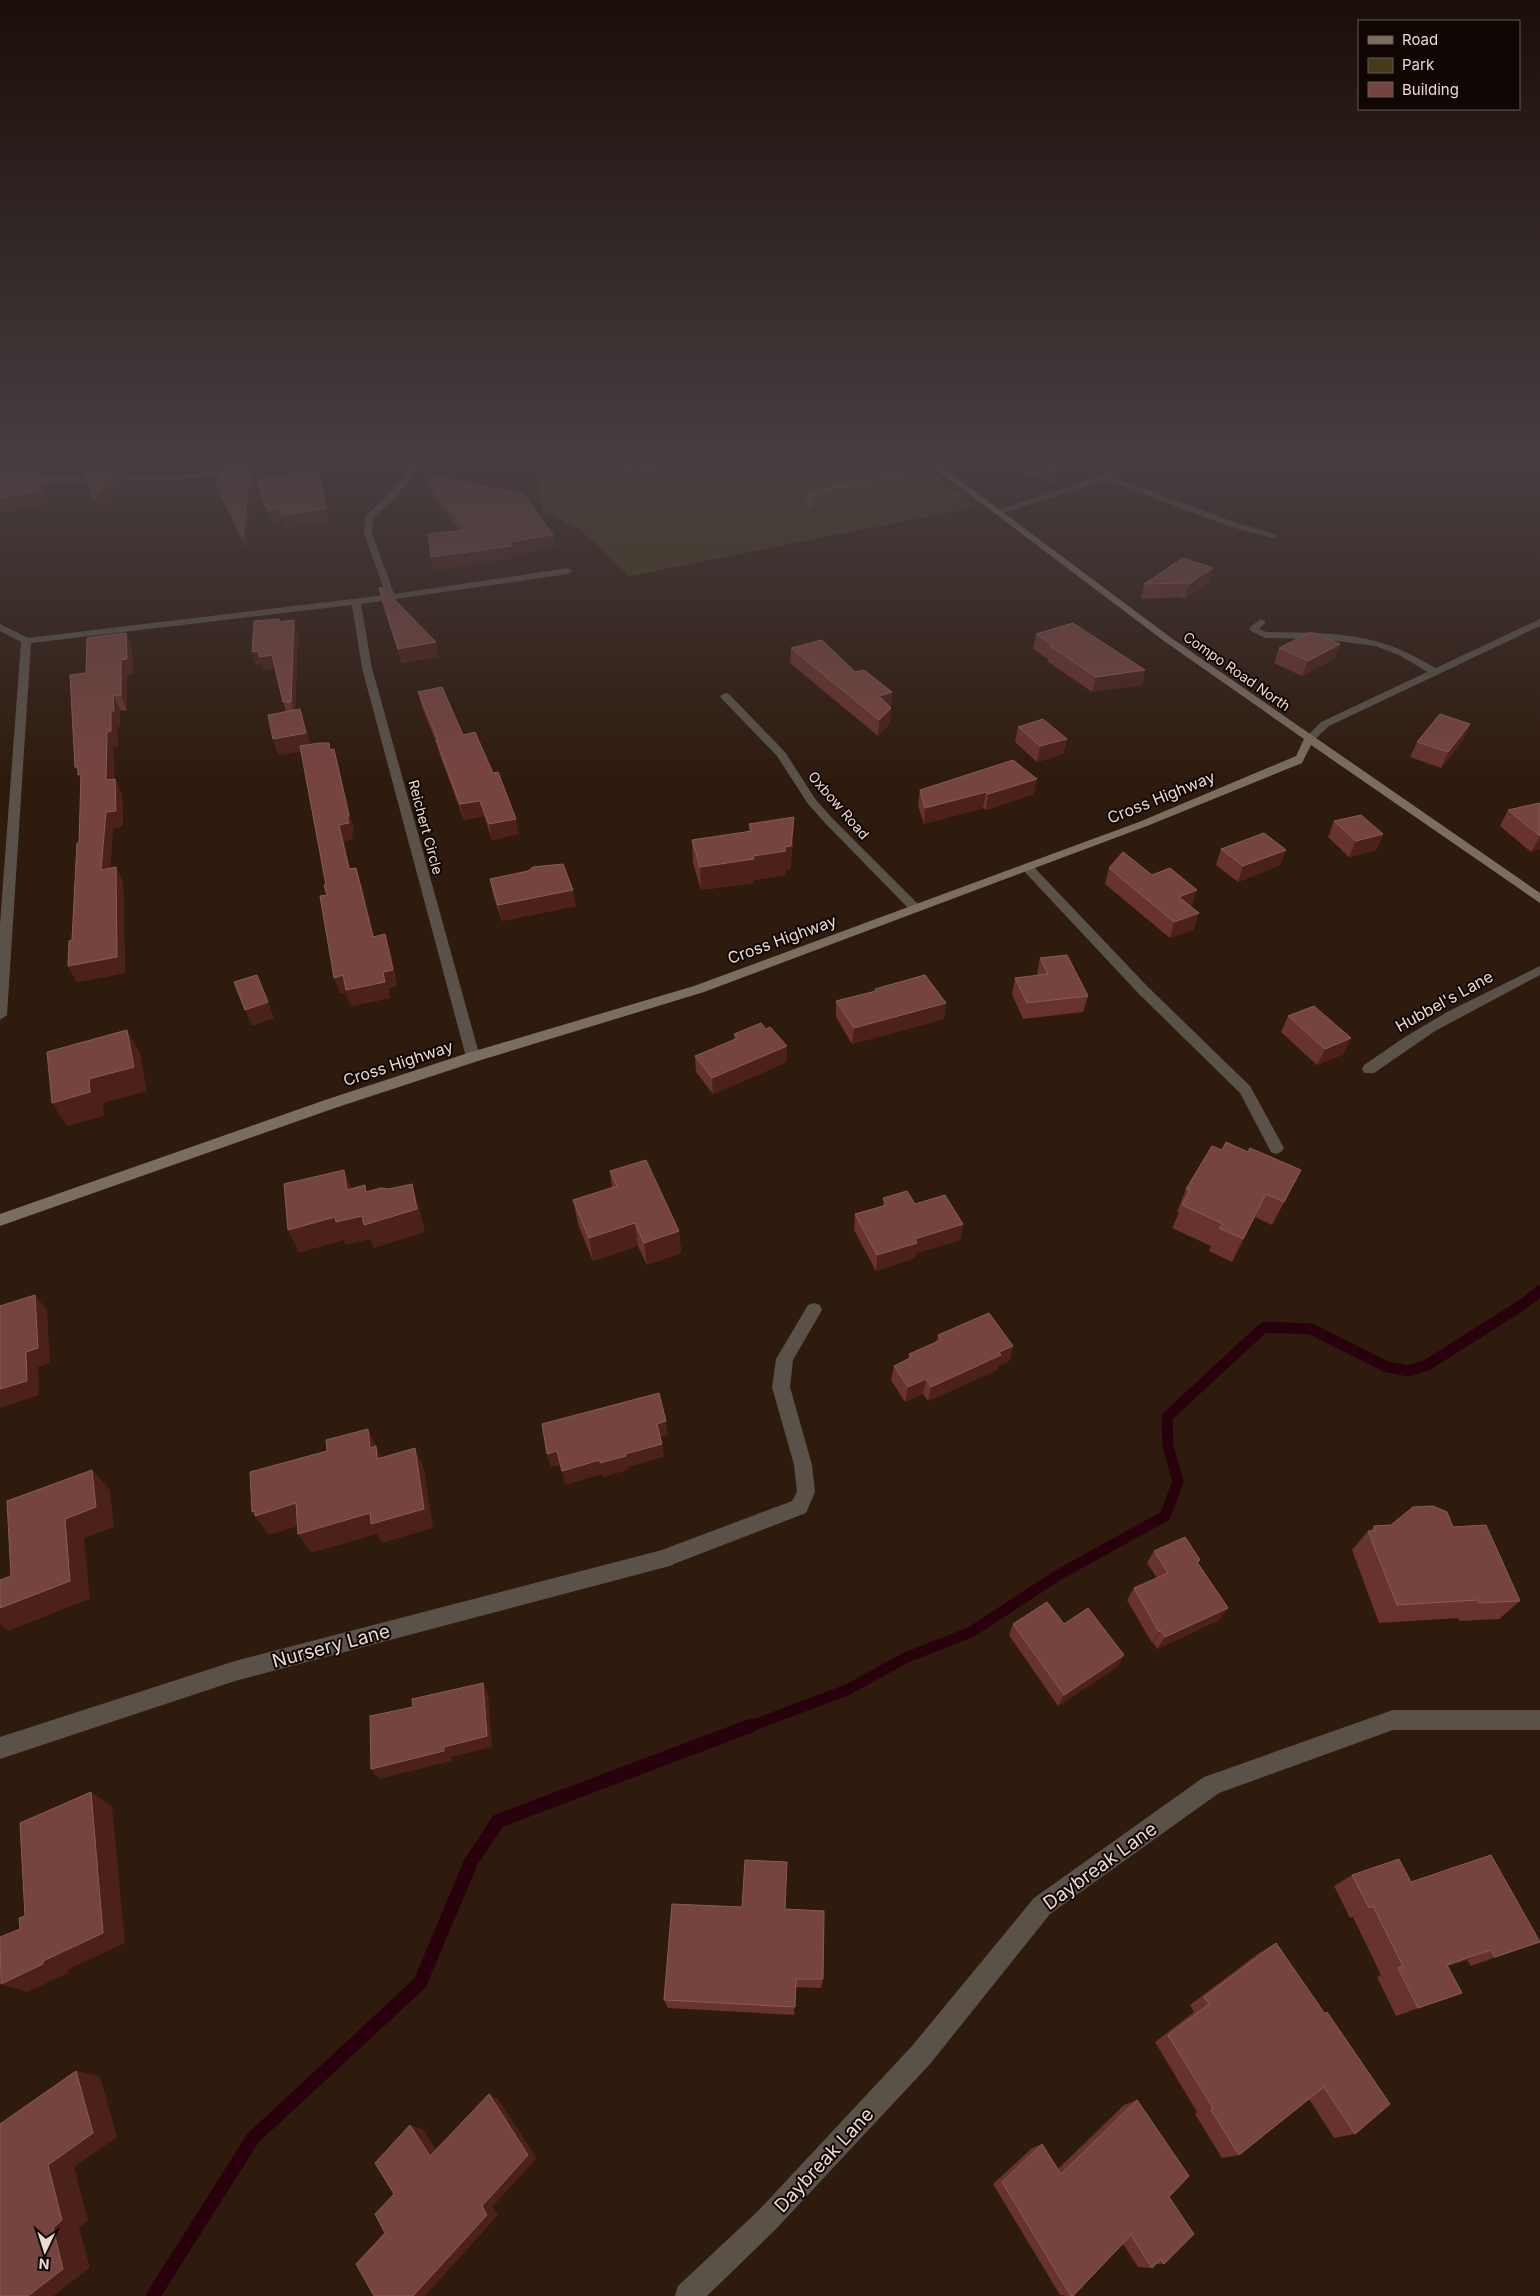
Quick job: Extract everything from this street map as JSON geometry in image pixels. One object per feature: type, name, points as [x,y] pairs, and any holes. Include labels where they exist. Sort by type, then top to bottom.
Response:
[{"type":"main road","name":"Compo Road North","points":[[1066,564],[1166,639],[1540,899]]},
{"type":"main road","name":"Cross Highway","points":[[0,1220],[330,1104],[473,1057],[699,989],[1143,824],[1298,761],[1305,753],[1305,745],[1309,739]]},
{"type":"street","points":[[379,564],[391,597]]},
{"type":"street","points":[[0,627],[26,640],[356,602],[568,571]]},
{"type":"street","name":"Reichert Circle","points":[[356,602],[367,668],[473,1057]]},
{"type":"street","points":[[1261,622],[1254,630],[1265,635],[1322,636],[1377,643],[1402,653],[1435,672]]},
{"type":"street","name":"Cross Highway","points":[[1309,739],[1325,724],[1540,622]]},
{"type":"street","points":[[0,1015],[26,640]]},
{"type":"street","name":"Oxbow Road","points":[[725,696],[781,754],[812,802],[829,821],[915,908]]},
{"type":"street","points":[[1027,867],[1143,990],[1245,1090],[1276,1148]]},
{"type":"street","name":"Hubbel's Lane","points":[[1368,1069],[1393,1050],[1443,1018],[1540,970]]},
{"type":"street","name":"Nursery Lane","points":[[0,1748],[235,1671],[666,1558],[799,1507],[806,1492],[803,1465],[781,1387],[785,1359],[814,1310]]},
{"type":"street","name":"Daybreak Lane","points":[[688,2296],[768,2220],[921,2055],[1042,1906],[1212,1785],[1393,1720],[1540,1720]]},
{"type":"green space","points":[[617,564],[689,564],[629,576]]},
{"type":"building","points":[[1174,564],[1201,564],[1213,568],[1189,584],[1144,584]]},
{"type":"building","points":[[379,588],[383,588],[436,642],[398,649]]},
{"type":"building","points":[[279,619],[279,622],[294,620],[291,702],[283,702],[272,655],[260,657],[258,651],[252,652],[254,621]]},
{"type":"building","points":[[1073,623],[1145,670],[1096,677],[1050,646],[1053,645],[1036,634]]},
{"type":"building","points":[[1311,632],[1340,644],[1308,661],[1279,648]]},
{"type":"building","points":[[126,633],[127,659],[121,660],[121,695],[113,695],[114,711],[111,711],[111,731],[107,732],[106,780],[115,779],[116,811],[106,812],[101,870],[116,867],[117,957],[68,966],[69,941],[72,940],[77,843],[79,843],[81,774],[78,775],[78,767],[75,767],[70,675],[86,673],[87,638]]},
{"type":"building","points":[[822,640],[855,672],[864,670],[892,692],[879,696],[891,708],[879,720],[791,648]]},
{"type":"building","points":[[442,687],[463,735],[475,732],[493,773],[498,772],[516,819],[489,824],[480,801],[460,804],[436,740],[438,740],[418,692]]},
{"type":"building","points":[[300,709],[306,733],[273,739],[268,715]]},
{"type":"building","points":[[1440,714],[1470,724],[1448,752],[1417,742]]},
{"type":"building","points":[[1043,719],[1067,739],[1040,746],[1018,727]]},
{"type":"building","points":[[329,743],[330,750],[334,749],[349,816],[347,816],[349,823],[339,825],[349,869],[356,868],[373,937],[385,934],[393,970],[383,972],[385,982],[346,990],[343,975],[334,978],[320,896],[327,895],[324,885],[326,885],[300,746]]},
{"type":"building","points":[[1013,760],[1037,779],[988,794],[986,792],[925,808],[920,790]]},
{"type":"building","points":[[1540,804],[1540,836],[1508,810]]},
{"type":"building","points":[[1361,815],[1383,834],[1356,841],[1334,821]]},
{"type":"building","points":[[794,817],[791,846],[784,847],[786,851],[753,856],[754,859],[700,867],[692,840],[752,831],[749,824]]},
{"type":"building","points":[[1264,833],[1286,850],[1243,866],[1221,849]]},
{"type":"building","points":[[1123,852],[1152,875],[1170,868],[1197,890],[1179,897],[1199,913],[1174,922],[1109,868]]},
{"type":"building","points":[[563,864],[573,890],[498,905],[490,879],[528,871],[533,867]]},
{"type":"building","points":[[1067,955],[1088,996],[1027,1003],[1015,978],[1048,974],[1040,958]]},
{"type":"building","points":[[257,975],[268,1002],[245,1010],[234,982]]},
{"type":"building","points":[[925,975],[946,1003],[854,1028],[836,1001],[876,991],[875,989]]},
{"type":"building","points":[[1314,1006],[1351,1038],[1325,1049],[1288,1016]]},
{"type":"building","points":[[761,1023],[766,1029],[770,1027],[787,1046],[712,1078],[695,1056],[738,1038],[734,1034]]},
{"type":"building","points":[[127,1030],[134,1067],[89,1079],[90,1092],[52,1103],[47,1052]]},
{"type":"building","points":[[1226,1142],[1248,1152],[1250,1148],[1301,1170],[1284,1202],[1266,1194],[1243,1239],[1219,1228],[1223,1224],[1182,1205],[1190,1190],[1186,1189],[1212,1146],[1222,1150]]},
{"type":"building","points":[[646,1160],[679,1231],[644,1243],[635,1223],[589,1238],[573,1200],[617,1186],[610,1171]]},
{"type":"building","points":[[344,1170],[347,1190],[365,1185],[366,1192],[412,1184],[417,1209],[364,1225],[362,1216],[336,1222],[335,1217],[288,1230],[284,1184]]},
{"type":"building","points":[[907,1191],[915,1204],[945,1195],[963,1224],[915,1239],[917,1243],[877,1255],[855,1214],[887,1205],[883,1198]]},
{"type":"building","points":[[35,1295],[38,1348],[26,1352],[27,1381],[0,1389],[0,1306]]},
{"type":"building","points":[[989,1313],[1013,1346],[999,1352],[1001,1355],[931,1387],[926,1379],[908,1387],[894,1366],[912,1357],[909,1354],[941,1340],[938,1335]]},
{"type":"building","points":[[659,1393],[666,1421],[657,1424],[662,1444],[625,1454],[626,1456],[600,1463],[600,1460],[562,1471],[557,1451],[547,1454],[542,1424]]},
{"type":"building","points":[[368,1429],[370,1448],[376,1446],[377,1459],[415,1448],[424,1509],[371,1524],[370,1513],[298,1534],[296,1503],[255,1516],[255,1511],[252,1512],[250,1472],[327,1451],[326,1440]]},
{"type":"building","points":[[92,1470],[96,1507],[65,1519],[70,1581],[0,1608],[0,1580],[11,1576],[7,1501]]},
{"type":"building","points":[[1433,1506],[1447,1512],[1453,1527],[1486,1525],[1520,1601],[1479,1603],[1478,1600],[1397,1605],[1368,1531],[1375,1531],[1374,1526],[1391,1525],[1413,1507]]},
{"type":"building","points":[[1185,1537],[1200,1560],[1197,1562],[1228,1608],[1165,1637],[1161,1631],[1159,1632],[1134,1588],[1168,1573],[1154,1551]]},
{"type":"building","points":[[1047,1602],[1064,1624],[1088,1608],[1124,1655],[1064,1695],[1013,1624]]},
{"type":"building","points":[[483,1683],[487,1736],[444,1747],[444,1751],[371,1769],[370,1716],[413,1707],[412,1699]]},
{"type":"building","points":[[91,1792],[103,1933],[43,1961],[43,1964],[1,1984],[0,1937],[20,1929],[19,1918],[25,1916],[20,1823]]},
{"type":"building","points":[[1491,1855],[1540,1942],[1495,1957],[1491,1950],[1447,1965],[1462,1993],[1418,2008],[1398,1968],[1403,1966],[1373,1906],[1369,1908],[1352,1875],[1399,1859],[1411,1882]]},
{"type":"building","points":[[745,1860],[787,1862],[785,1909],[824,1911],[823,1979],[796,1979],[795,2007],[664,2000],[672,1904],[742,1907]]},
{"type":"building","points":[[1276,1943],[1325,2014],[1327,2012],[1390,2104],[1355,2134],[1324,2087],[1239,2155],[1211,2110],[1213,2108],[1168,2035],[1209,2004],[1204,1997]]},
{"type":"building","points":[[76,2071],[93,2133],[48,2165],[62,2220],[53,2228],[63,2269],[28,2296],[0,2296],[0,2124]]},
{"type":"building","points":[[489,2094],[528,2155],[482,2206],[487,2215],[413,2296],[374,2296],[356,2264],[385,2233],[375,2214],[394,2194],[375,2163],[410,2125],[430,2156]]},
{"type":"building","points":[[1137,2100],[1189,2176],[1169,2197],[1194,2234],[1164,2264],[1161,2259],[1152,2268],[1131,2235],[1071,2296],[1002,2182],[1042,2144],[1061,2174]]},
{"type":"waterway","points":[[746,1728],[847,1690],[905,1658],[971,1632],[1060,1574],[1165,1516],[1178,1482],[1168,1446],[1167,1417],[1264,1327],[1311,1329],[1387,1367],[1409,1371],[1427,1365],[1522,1305],[1540,1291]]},
{"type":"waterway","points":[[153,2296],[253,2138],[420,1983],[471,1862],[498,1821],[750,1726]]}]
